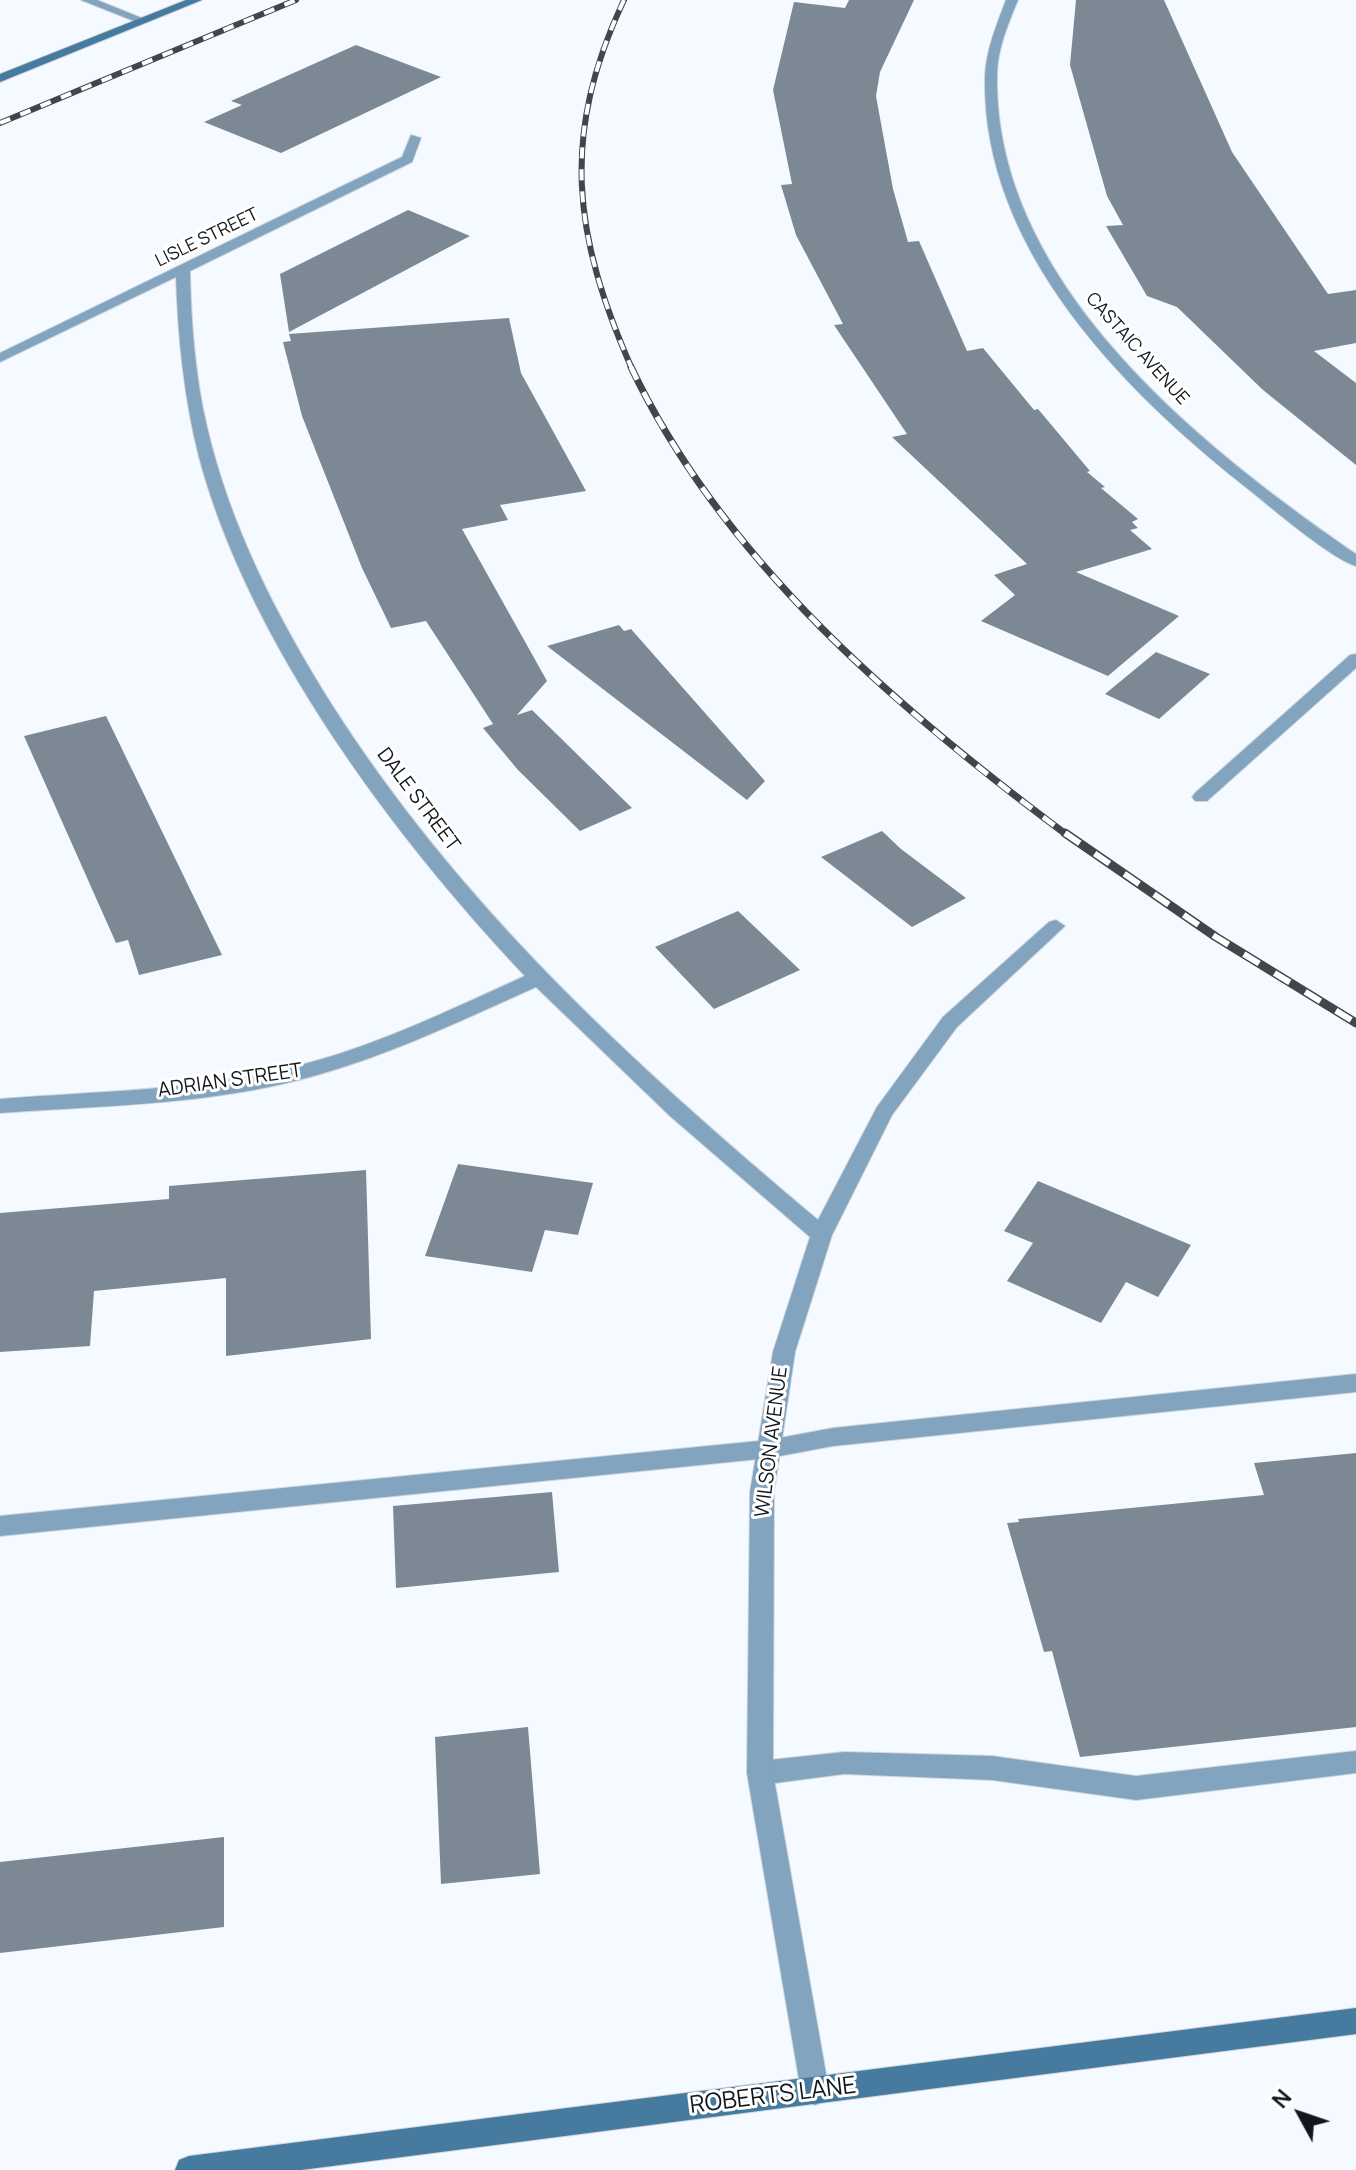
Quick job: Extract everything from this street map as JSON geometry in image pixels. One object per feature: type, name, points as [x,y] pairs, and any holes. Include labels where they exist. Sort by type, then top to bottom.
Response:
[{"type":"street","points":[[87,0],[143,21]]},
{"type":"street","points":[[0,78],[196,0]]},
{"type":"street","name":"CASTAIC AVENUE","points":[[1012,0],[1000,30],[991,76],[993,126],[1005,180],[1029,238],[1067,299],[1108,350],[1173,417],[1253,486],[1356,561]]},
{"type":"street","name":"LISLE STREET","points":[[0,358],[408,159],[415,138]]},
{"type":"street","name":"DALE STREET","points":[[183,270],[185,341],[199,428],[228,522],[274,624],[340,733],[427,852],[539,978],[655,1092],[821,1235]]},
{"type":"street","points":[[1201,797],[1356,659]]},
{"type":"street","name":"WILSON AVENUE","points":[[815,2091],[760,1773],[762,1492],[784,1352],[821,1235],[884,1112],[950,1022],[1056,926]]},
{"type":"street","name":"ADRIAN STREET","points":[[0,1106],[207,1088],[288,1076],[371,1052],[539,978]]},
{"type":"street","points":[[0,1526],[769,1449],[833,1437],[1356,1383]]},
{"type":"street","points":[[760,1773],[844,1763],[992,1768],[1136,1788],[1356,1762]]},
{"type":"street","name":"ROBERTS LANE","points":[[189,2170],[1356,2021]]},
{"type":"building","points":[[849,0],[914,0],[880,72],[876,96],[893,189],[908,242],[919,241],[967,351],[983,348],[1090,471],[1087,472],[1105,487],[1101,488],[1138,519],[1132,522],[1138,528],[1130,530],[1152,549],[1076,572],[1179,616],[1108,676],[981,621],[1015,595],[994,575],[1027,564],[892,437],[907,434],[834,325],[843,324],[796,235],[781,185],[792,184],[773,90],[794,2],[845,8]]},
{"type":"building","points":[[1076,0],[1164,0],[1232,152],[1328,294],[1356,290],[1356,343],[1314,351],[1356,383],[1356,465],[1263,390],[1177,307],[1147,296],[1106,226],[1123,225],[1107,196],[1070,65]]},
{"type":"building","points":[[356,45],[441,77],[281,153],[204,122],[242,105],[231,101]]},
{"type":"building","points":[[408,210],[470,236],[289,332],[280,274]]},
{"type":"building","points":[[509,318],[521,373],[586,491],[500,505],[508,520],[462,529],[547,681],[517,715],[532,710],[632,808],[580,831],[518,770],[483,728],[493,724],[426,621],[391,628],[362,568],[302,416],[283,342],[291,341],[289,334]]},
{"type":"building","points":[[619,625],[624,631],[631,629],[765,781],[747,800],[547,646]]},
{"type":"building","points":[[1156,652],[1210,674],[1159,719],[1105,694]]},
{"type":"building","points":[[106,716],[222,955],[139,975],[128,940],[116,943],[24,736]]},
{"type":"building","points":[[882,831],[966,898],[912,927],[821,857]]},
{"type":"building","points":[[738,911],[800,970],[714,1009],[655,947]]},
{"type":"building","points":[[458,1164],[593,1183],[578,1235],[545,1230],[532,1272],[425,1256]]},
{"type":"building","points":[[366,1170],[371,1339],[226,1356],[226,1278],[94,1291],[90,1346],[0,1352],[0,1213],[169,1199],[169,1186]]},
{"type":"building","points":[[1038,1181],[1191,1245],[1158,1297],[1126,1282],[1101,1323],[1007,1281],[1033,1243],[1004,1231]]},
{"type":"building","points":[[1356,1453],[1356,1727],[1080,1757],[1052,1651],[1044,1652],[1007,1523],[1019,1522],[1018,1519],[1264,1495],[1254,1463]]},
{"type":"building","points":[[552,1492],[559,1572],[396,1588],[393,1506]]},
{"type":"building","points":[[528,1727],[540,1874],[441,1884],[435,1737]]},
{"type":"building","points":[[224,1837],[224,1927],[0,1953],[0,1862]]},
{"type":"railway","points":[[0,123],[296,0]]},
{"type":"railway","points":[[624,0],[604,49],[590,96],[583,141],[582,185],[597,274],[632,368]]},
{"type":"railway","points":[[632,368],[669,438],[714,504],[765,567],[820,626],[879,683],[941,736],[1067,835]]},
{"type":"railway","points":[[1065,833],[1216,937],[1356,1023]]}]
